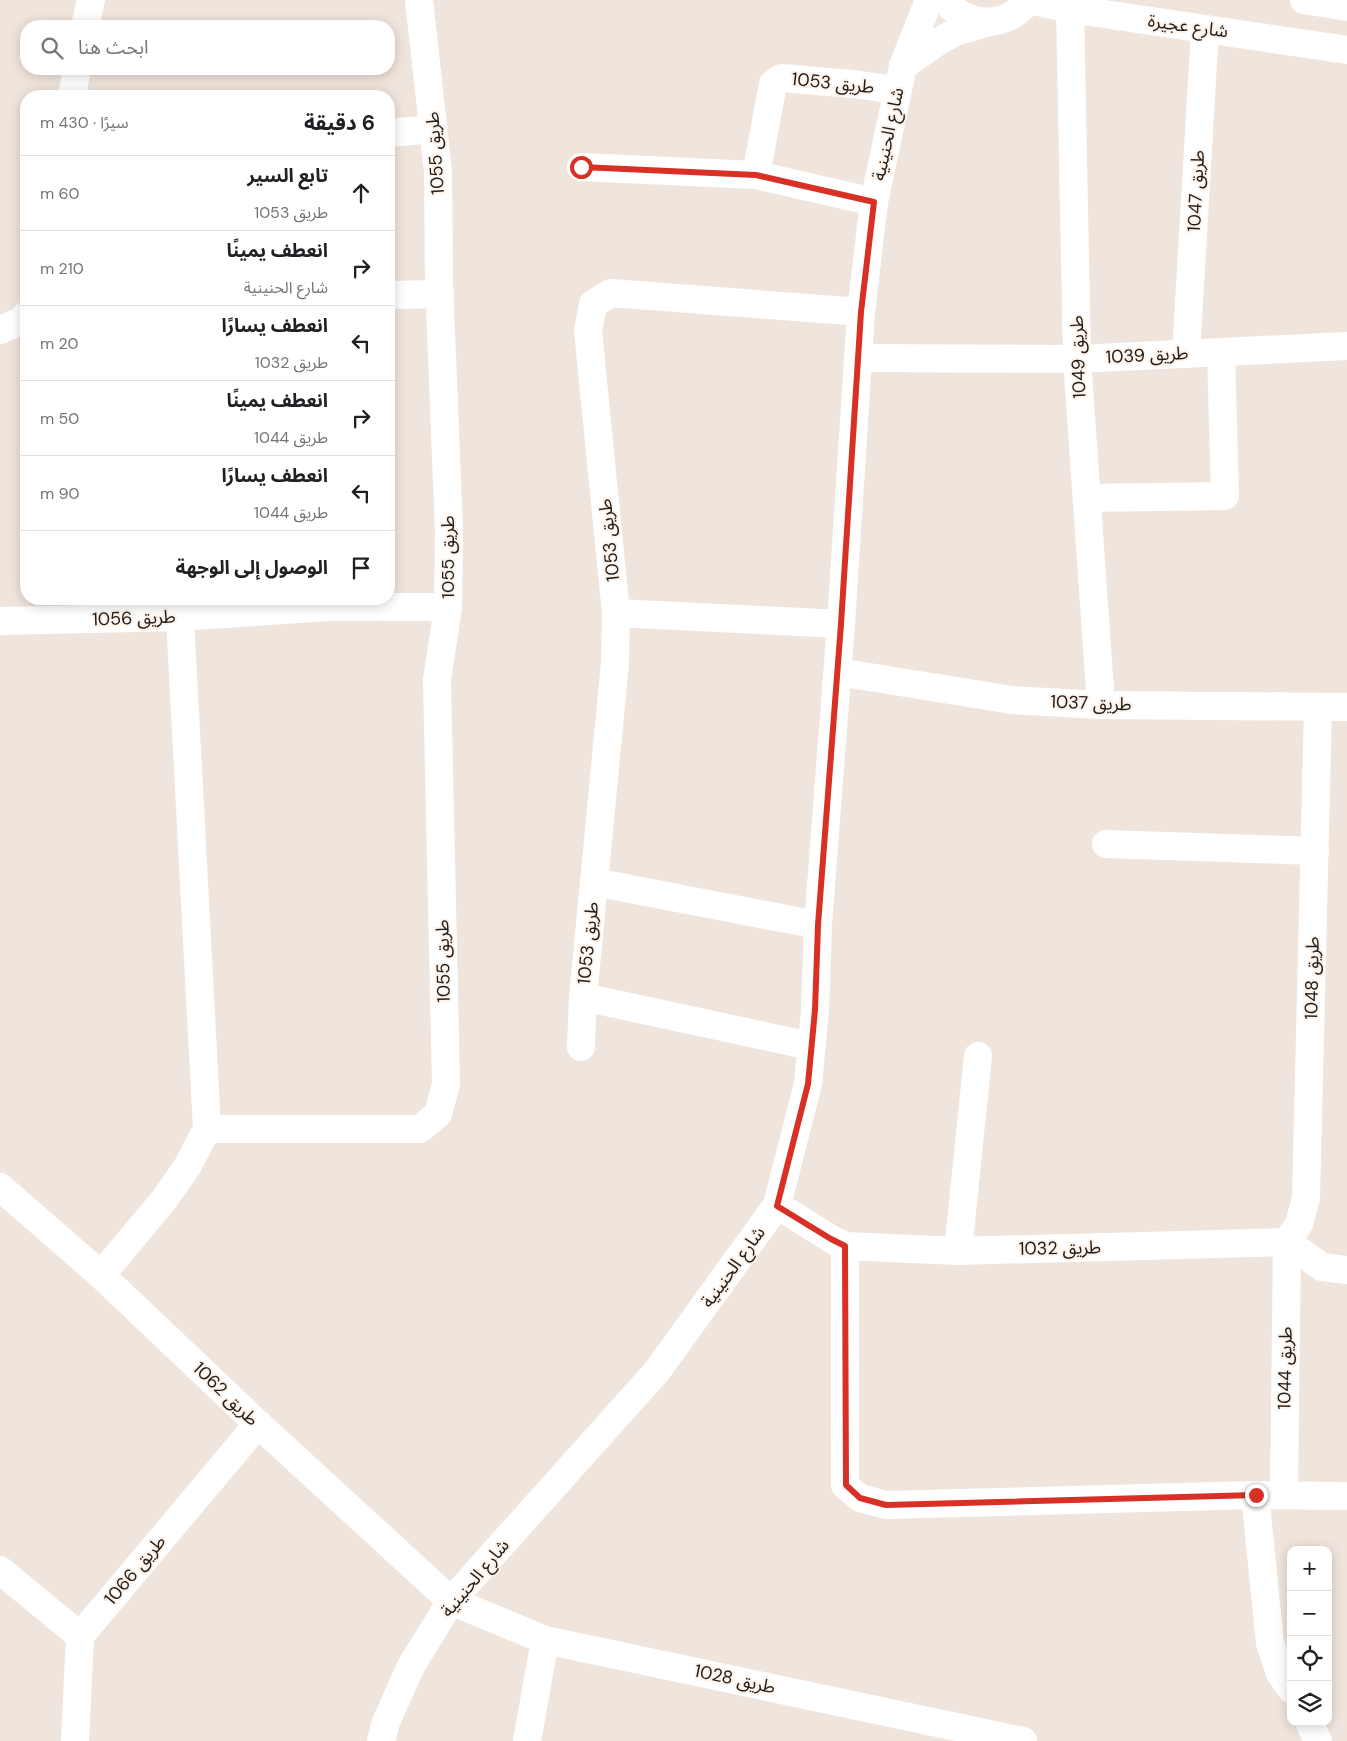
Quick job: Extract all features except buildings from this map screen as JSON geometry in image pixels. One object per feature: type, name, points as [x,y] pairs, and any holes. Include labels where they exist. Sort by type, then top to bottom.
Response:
[{"type":"street","points":[[86,20],[90,0]]},
{"type":"street","name":"طريق 1055","points":[[207,1129],[420,1129],[438,1114],[446,1084],[437,680],[448,607],[448,531],[438,172],[419,0]]},
{"type":"street","name":"شارع الحنينية","points":[[382,1741],[386,1722],[411,1666],[451,1601],[657,1371],[777,1206],[808,1084],[815,1010],[818,925],[838,672],[861,312],[874,202],[900,78],[929,0]]},
{"type":"street","points":[[945,0],[959,13],[972,20],[988,22]]},
{"type":"street","name":"شارع الحنينية","points":[[900,78],[936,43],[955,32],[1004,19],[1018,11],[1029,0]]},
{"type":"street","name":"شارع عجيرة","points":[[1029,0],[1070,9],[1347,50]]},
{"type":"street","points":[[1304,0],[1347,6]]},
{"type":"street","name":"طريق 1049","points":[[1070,9],[1077,359],[1101,705]]},
{"type":"street","name":"طريق 1047","points":[[1186,354],[1206,29]]},
{"type":"street","points":[[73,90],[76,75]]},
{"type":"street","name":"طريق 1053","points":[[756,175],[776,80],[781,78],[852,84],[900,78]]},
{"type":"street","points":[[395,132],[434,128]]},
{"type":"street","points":[[581,167],[756,175],[874,202]]},
{"type":"street","name":"طريق 1053","points":[[582,1046],[583,997],[615,663],[616,613],[588,330],[593,304],[611,293],[861,312]]},
{"type":"street","points":[[395,295],[440,294]]},
{"type":"street","points":[[0,330],[20,322]]},
{"type":"street","name":"طريق 1039","points":[[858,358],[1077,359],[1347,346]]},
{"type":"street","points":[[1086,498],[1225,496],[1221,352]]},
{"type":"street","name":"طريق 1056","points":[[0,621],[179,608],[268,605]]},
{"type":"street","name":"طريق 1056","points":[[388,605],[448,607]]},
{"type":"street","points":[[101,1275],[163,1201],[187,1167],[207,1129],[179,608]]},
{"type":"street","points":[[616,613],[841,624]]},
{"type":"street","name":"طريق 1037","points":[[838,672],[1012,700],[1101,705],[1347,707]]},
{"type":"street","name":"طريق 1048","points":[[1287,1242],[1299,1224],[1306,1198],[1318,708]]},
{"type":"street","points":[[1106,844],[1315,851]]},
{"type":"street","points":[[594,882],[818,925]]},
{"type":"street","points":[[583,997],[811,1046]]},
{"type":"street","points":[[958,1251],[978,1056]]},
{"type":"street","name":"طريق 1062","points":[[0,1187],[101,1275],[258,1424],[451,1601]]},
{"type":"street","name":"طريق 1032","points":[[777,1206],[845,1246],[958,1251],[1287,1242]]},
{"type":"street","points":[[1287,1242],[1322,1267],[1347,1270]]},
{"type":"street","name":"طريق 1044","points":[[1284,1494],[1287,1242]]},
{"type":"street","points":[[845,1246],[846,1485],[860,1498],[886,1505],[1284,1494],[1347,1496]]},
{"type":"street","name":"طريق 1066","points":[[80,1636],[258,1424]]},
{"type":"street","points":[[1256,1495],[1270,1643],[1280,1673],[1287,1683]]},
{"type":"street","points":[[0,1570],[80,1636],[75,1741]]},
{"type":"street","name":"طريق 1028","points":[[451,1601],[545,1640],[1023,1741]]},
{"type":"street","points":[[527,1741],[545,1640]]},
{"type":"street","points":[[1311,1726],[1318,1741]]},
{"type":"route","points":[[581,167],[756,175],[874,202],[861,312],[841,624],[818,925],[815,1010],[808,1084],[777,1206],[845,1246],[846,1485],[860,1498],[886,1505],[1256,1495]]}]
